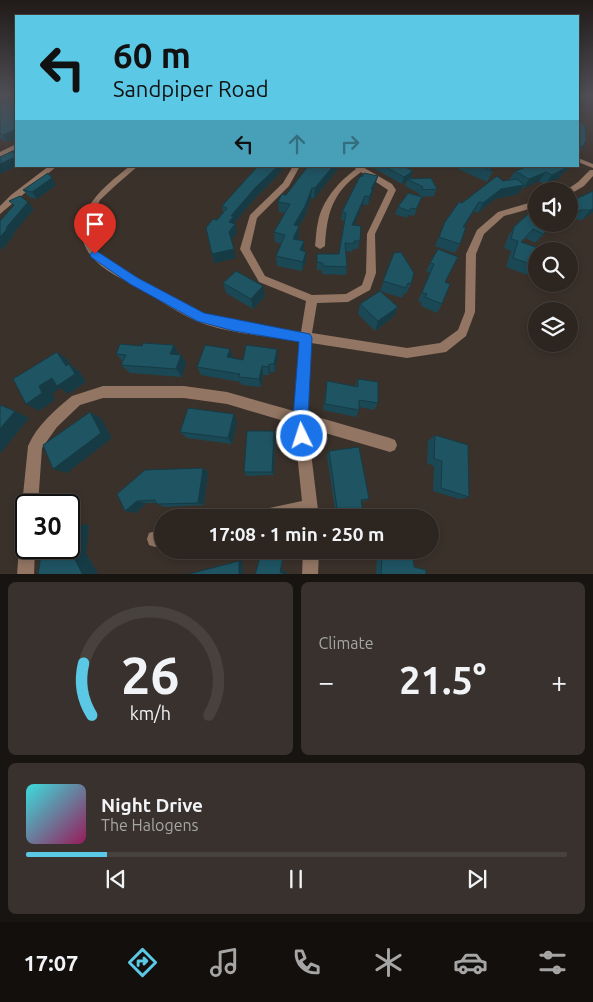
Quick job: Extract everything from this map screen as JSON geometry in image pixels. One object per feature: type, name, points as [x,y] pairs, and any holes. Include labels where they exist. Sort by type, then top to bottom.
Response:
[{"type":"street","points":[[0,155],[15,147]]},
{"type":"street","points":[[579,160],[593,167]]},
{"type":"street","points":[[579,164],[593,167]]},
{"type":"street","points":[[0,211],[14,197],[53,167]]},
{"type":"street","points":[[134,167],[112,183],[97,199],[87,219],[87,239],[95,254],[134,281],[201,318],[234,326],[407,353],[442,348],[462,333],[470,312],[471,254],[480,232],[501,214],[528,206]]},
{"type":"street","points":[[296,167],[286,184],[253,217],[245,249],[262,279],[312,299],[348,298],[366,287],[370,273],[371,234],[392,190],[389,186],[359,168],[336,193],[323,218],[320,246]]},
{"type":"street","points":[[578,186],[593,172]]},
{"type":"street","points":[[310,509],[300,418],[306,338],[312,299]]},
{"type":"street","points":[[31,494],[35,446],[52,422],[76,400],[103,392],[184,392],[227,398],[390,445]]},
{"type":"street","points":[[25,574],[26,559]]},
{"type":"street","points":[[310,574],[311,559]]},
{"type":"building","points":[[0,122],[15,122],[15,129],[3,135],[0,134]]},
{"type":"building","points":[[579,122],[585,126],[586,140],[583,147],[579,145]]},
{"type":"building","points":[[13,151],[15,155],[15,159],[0,164],[0,157]]},
{"type":"building","points":[[257,167],[277,167],[254,189],[231,216],[234,216],[229,222],[235,224],[229,232],[234,249],[212,254],[206,228],[213,219],[217,220],[227,208],[222,206]]},
{"type":"building","points":[[307,167],[332,167],[315,188],[312,188],[305,206],[294,225],[299,226],[293,239],[304,241],[300,250],[306,252],[303,262],[276,256],[285,235],[274,232],[290,204],[278,202],[282,194],[286,195]]},
{"type":"building","points":[[386,167],[405,167],[413,171],[404,177]]},
{"type":"building","points":[[526,167],[566,168],[552,175],[546,172],[529,179],[515,171]]},
{"type":"building","points":[[48,173],[52,178],[32,192],[23,190]]},
{"type":"building","points":[[364,173],[378,176],[369,197],[365,196],[352,225],[361,226],[360,241],[354,241],[354,244],[345,243],[347,267],[323,266],[323,263],[317,262],[317,254],[339,254],[346,213],[342,212],[360,176],[362,177]]},
{"type":"building","points":[[497,176],[503,181],[517,179],[524,185],[501,189],[483,203],[479,202],[463,227],[466,227],[460,244],[439,237],[445,222],[459,202],[462,203]]},
{"type":"building","points":[[431,178],[437,189],[422,190],[423,187],[407,179]]},
{"type":"building","points":[[593,191],[593,209],[578,211],[578,198]]},
{"type":"building","points":[[408,193],[422,197],[416,209],[411,208],[409,211],[398,207]]},
{"type":"building","points":[[20,196],[28,202],[0,237],[0,221],[14,205],[9,201]]},
{"type":"building","points":[[528,214],[528,232],[530,232],[521,242],[528,244],[528,263],[513,258],[518,241],[511,239],[514,227]]},
{"type":"building","points":[[438,249],[458,257],[445,282],[450,284],[442,304],[425,297],[427,294],[422,292],[434,264],[430,263]]},
{"type":"building","points":[[401,252],[414,273],[411,284],[408,283],[406,288],[383,281],[394,253]]},
{"type":"building","points":[[236,271],[263,286],[251,299],[223,283]]},
{"type":"building","points":[[380,291],[398,307],[378,321],[360,304]]},
{"type":"building","points":[[143,343],[174,345],[170,354],[181,355],[176,369],[121,365],[126,355],[116,354],[120,344],[142,346]]},
{"type":"building","points":[[205,345],[230,349],[227,357],[243,360],[246,345],[277,349],[274,364],[269,364],[268,367],[262,366],[259,379],[239,377],[240,374],[197,367]]},
{"type":"building","points":[[57,352],[66,366],[69,364],[75,374],[57,386],[52,378],[39,386],[42,393],[26,404],[13,379]]},
{"type":"building","points":[[358,379],[378,382],[378,403],[359,400],[359,410],[325,404],[327,381],[358,387]]},
{"type":"building","points":[[0,405],[15,411],[0,429]]},
{"type":"building","points":[[188,408],[234,414],[228,438],[180,432]]},
{"type":"building","points":[[90,412],[101,433],[53,469],[43,445]]},
{"type":"building","points":[[247,431],[274,431],[272,472],[244,472]]},
{"type":"building","points":[[435,435],[468,445],[469,497],[441,488],[442,461],[434,459]]},
{"type":"building","points":[[359,447],[369,499],[361,500],[362,509],[337,509],[329,451]]},
{"type":"building","points":[[203,468],[198,503],[157,504],[155,500],[137,501],[125,511],[117,494],[145,470]]},
{"type":"building","points":[[40,559],[75,559],[82,574],[38,574]]},
{"type":"building","points":[[259,559],[283,559],[280,572],[284,574],[255,574]]},
{"type":"building","points":[[382,559],[413,559],[414,567],[426,570],[426,574],[381,574]]},
{"type":"building","points":[[239,561],[239,574],[189,574]]},
{"type":"route","points":[[95,254],[115,270],[201,318],[234,326],[306,338],[300,418],[302,436]]}]
